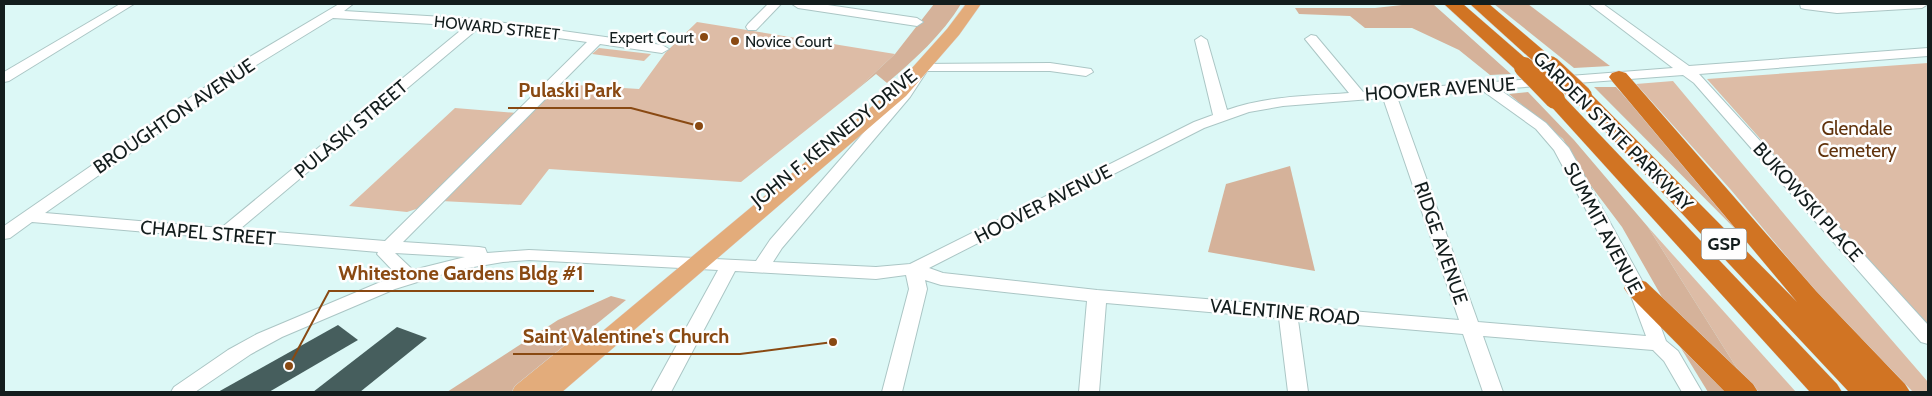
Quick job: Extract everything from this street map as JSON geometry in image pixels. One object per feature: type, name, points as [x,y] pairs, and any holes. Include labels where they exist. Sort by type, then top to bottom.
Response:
[{"type":"highway","name":"GARDEN STATE PARKWAY","points":[[1453,4],[1524,67],[1555,99],[1827,392]]},
{"type":"highway","name":"GARDEN STATE PARKWAY","points":[[1479,4],[1582,96],[1867,392]]},
{"type":"highway","points":[[1618,77],[1807,297],[1895,392]]},
{"type":"highway","points":[[1637,288],[1743,392]]},
{"type":"main road","name":"JOHN F. KENNEDY DRIVE","points":[[524,392],[688,264],[900,92],[965,17],[973,4]]},
{"type":"main road","name":"JOHN F. KENNEDY DRIVE","points":[[546,392],[688,264]]},
{"type":"street","points":[[4,78],[128,4]]},
{"type":"street","name":"BROUGHTON AVENUE","points":[[4,234],[248,64],[347,4]]},
{"type":"street","points":[[752,27],[774,4]]},
{"type":"street","points":[[798,4],[917,22]]},
{"type":"street","name":"BUKOWSKI PLACE","points":[[1595,4],[1699,80],[1928,337]]},
{"type":"street","points":[[1805,4],[1837,9],[1922,4]]},
{"type":"street","name":"HOWARD STREET","points":[[331,14],[478,23],[662,49]]},
{"type":"street","name":"PULASKI STREET","points":[[224,234],[478,23]]},
{"type":"street","points":[[1311,39],[1358,95]]},
{"type":"street","points":[[408,277],[386,254],[388,248],[597,40]]},
{"type":"street","points":[[1200,40],[1221,116]]},
{"type":"street","name":"HOOVER AVENUE","points":[[181,392],[235,355],[266,338],[408,277],[487,257],[529,255],[876,273],[914,268],[1221,116],[1246,108],[1283,102],[1358,95],[1618,77],[1685,70],[1928,52]]},
{"type":"street","points":[[760,268],[776,244],[905,94],[923,67],[1050,67],[1086,72]]},
{"type":"street","name":"SUMMIT AVENUE","points":[[1486,86],[1541,126],[1561,148],[1637,288],[1658,344],[1671,356],[1692,392]]},
{"type":"street","name":"RIDGE AVENUE","points":[[1389,94],[1493,392]]},
{"type":"street","name":"CHAPEL STREET","points":[[28,217],[388,248],[529,255]]},
{"type":"street","points":[[661,392],[729,266]]},
{"type":"street","points":[[892,392],[918,289],[914,268]]},
{"type":"street","name":"VALENTINE ROAD","points":[[914,268],[941,279],[1097,296],[1658,344]]},
{"type":"street","points":[[1089,392],[1097,296]]},
{"type":"street","points":[[1288,313],[1298,392]]},
{"type":"green space","points":[[697,22],[895,54],[854,92],[741,182],[549,169],[521,205],[441,201],[407,212],[349,206],[455,108],[529,114],[561,84],[639,89],[666,52]]},
{"type":"green space","points":[[599,48],[651,54],[644,61],[592,54]]},
{"type":"green space","name":"Glendale Cemetery","points":[[1928,63],[1928,327],[1707,79]]},
{"type":"green space","points":[[1673,81],[1825,263],[1928,382],[1928,392],[1913,392],[1817,293],[1731,190],[1636,84]]},
{"type":"green space","points":[[1648,227],[1796,392],[1759,392],[1738,370]]},
{"type":"shaded area","points":[[934,4],[961,4],[937,36],[918,56],[887,83],[876,74],[854,92],[895,54]]},
{"type":"shaded area","points":[[1411,4],[1433,4],[1511,74],[1490,75],[1459,50],[1412,28],[1365,28],[1350,16],[1299,14],[1295,8],[1375,8]]},
{"type":"shaded area","points":[[1494,4],[1528,4],[1610,66],[1574,68]]},
{"type":"shaded area","points":[[1594,87],[1616,87],[1694,172],[1767,261]]},
{"type":"shaded area","points":[[1528,92],[1574,140],[1648,227],[1738,370],[1663,299],[1622,227],[1585,178],[1563,139],[1509,94]]},
{"type":"shaded area","points":[[1290,166],[1315,271],[1208,252],[1226,184]]},
{"type":"shaded area","points":[[611,296],[626,300],[513,392],[447,392],[558,320]]},
{"type":"shaded area","points":[[1676,340],[1685,343],[1732,392],[1708,392]]},
{"type":"building","points":[[338,325],[358,340],[269,392],[218,392]]},
{"type":"building","points":[[397,327],[427,338],[360,392],[313,392]]},
{"type":"place","name":"Expert Court","points":[[704,37]]},
{"type":"place","name":"Novice Court","points":[[735,41]]},
{"type":"place","name":"Pulaski Park","points":[[699,126]]},
{"type":"place","name":"Saint Valentine's Church","points":[[833,342]]},
{"type":"place","name":"Whitestone Gardens Bldg #1","points":[[289,366]]}]
